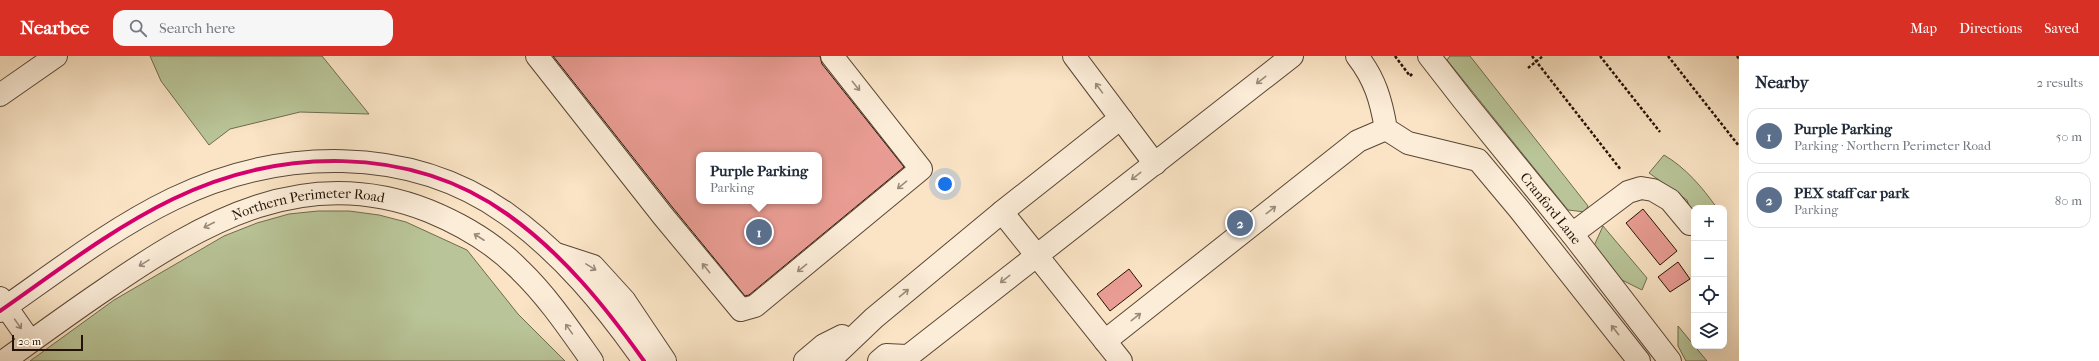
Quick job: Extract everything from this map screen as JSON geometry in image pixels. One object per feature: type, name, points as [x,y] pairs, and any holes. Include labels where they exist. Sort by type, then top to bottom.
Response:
[{"type":"street","points":[[0,95],[56,56]]},
{"type":"street","points":[[537,56],[663,216],[741,310],[755,306],[921,168],[832,56]]},
{"type":"street","points":[[1074,56],[1155,164]]},
{"type":"street","points":[[879,361],[886,356],[905,359],[1292,56]]},
{"type":"street","points":[[1357,56],[1364,65],[1381,98],[1386,128],[1408,143],[1478,160],[1639,361]]},
{"type":"street","name":"Cranford Lane","points":[[1429,56],[1572,234],[1670,361]]},
{"type":"street","points":[[829,361],[874,318],[1002,212],[1112,125],[1122,120]]},
{"type":"street","points":[[1105,341],[1358,141],[1386,128]]},
{"type":"street","points":[[30,341],[2,305],[116,230],[174,198],[207,184],[269,166],[306,161],[340,160],[376,163],[444,180],[506,214],[555,254],[592,293],[644,361]]},
{"type":"street","points":[[1572,234],[1628,192],[1641,188],[1653,190],[1670,200],[1690,224]]},
{"type":"street","name":"Northern Perimeter Road","points":[[3,358],[137,267],[177,242],[218,221],[249,208],[279,199],[310,194],[339,193],[399,201],[452,220],[500,251],[540,291],[592,361]]},
{"type":"street","points":[[1002,212],[1121,361]]},
{"type":"street","points":[[555,254],[592,266],[624,300],[665,361]]},
{"type":"street","points":[[805,361],[824,345],[874,318]]},
{"type":"path","points":[[1532,56],[1621,170]]},
{"type":"path","points":[[1528,68],[1543,56]]},
{"type":"path","points":[[1600,56],[1660,132]]},
{"type":"path","points":[[1668,56],[1739,146]]},
{"type":"green space","points":[[150,56],[322,56],[369,114],[300,112],[230,129],[209,145],[161,81]]},
{"type":"green space","points":[[1450,56],[1470,56],[1588,206],[1585,212],[1568,210],[1447,60]]},
{"type":"green space","points":[[1664,155],[1693,178],[1715,205],[1691,205],[1691,212],[1687,200],[1649,173]]},
{"type":"green space","points":[[318,211],[349,211],[379,215],[406,222],[467,250],[518,314],[565,361],[30,361],[114,300],[224,236],[257,223],[289,214]]},
{"type":"green space","points":[[1603,226],[1647,278],[1642,290],[1622,280],[1593,248]]},
{"type":"green space","points":[[1678,326],[1691,342],[1691,349],[1697,349],[1707,361],[1686,361],[1678,346]]},
{"type":"building","points":[[553,56],[820,56],[822,64],[904,167],[749,295],[745,296],[673,208]]},
{"type":"building","points":[[1643,209],[1677,251],[1660,265],[1626,223]]},
{"type":"building","points":[[1678,262],[1690,279],[1670,292],[1658,277]]},
{"type":"building","points":[[1129,269],[1142,286],[1110,311],[1097,294]]},
{"type":"cycle path","points":[[0,311],[106,237],[173,199],[213,182],[256,170],[299,163],[343,161],[386,165],[428,175],[469,191],[507,214],[546,246],[582,282],[614,320],[644,361]]},
{"type":"place","name":"PEX staff car park","points":[[1240,223]]},
{"type":"place","name":"Purple Parking","points":[[759,232]]}]
